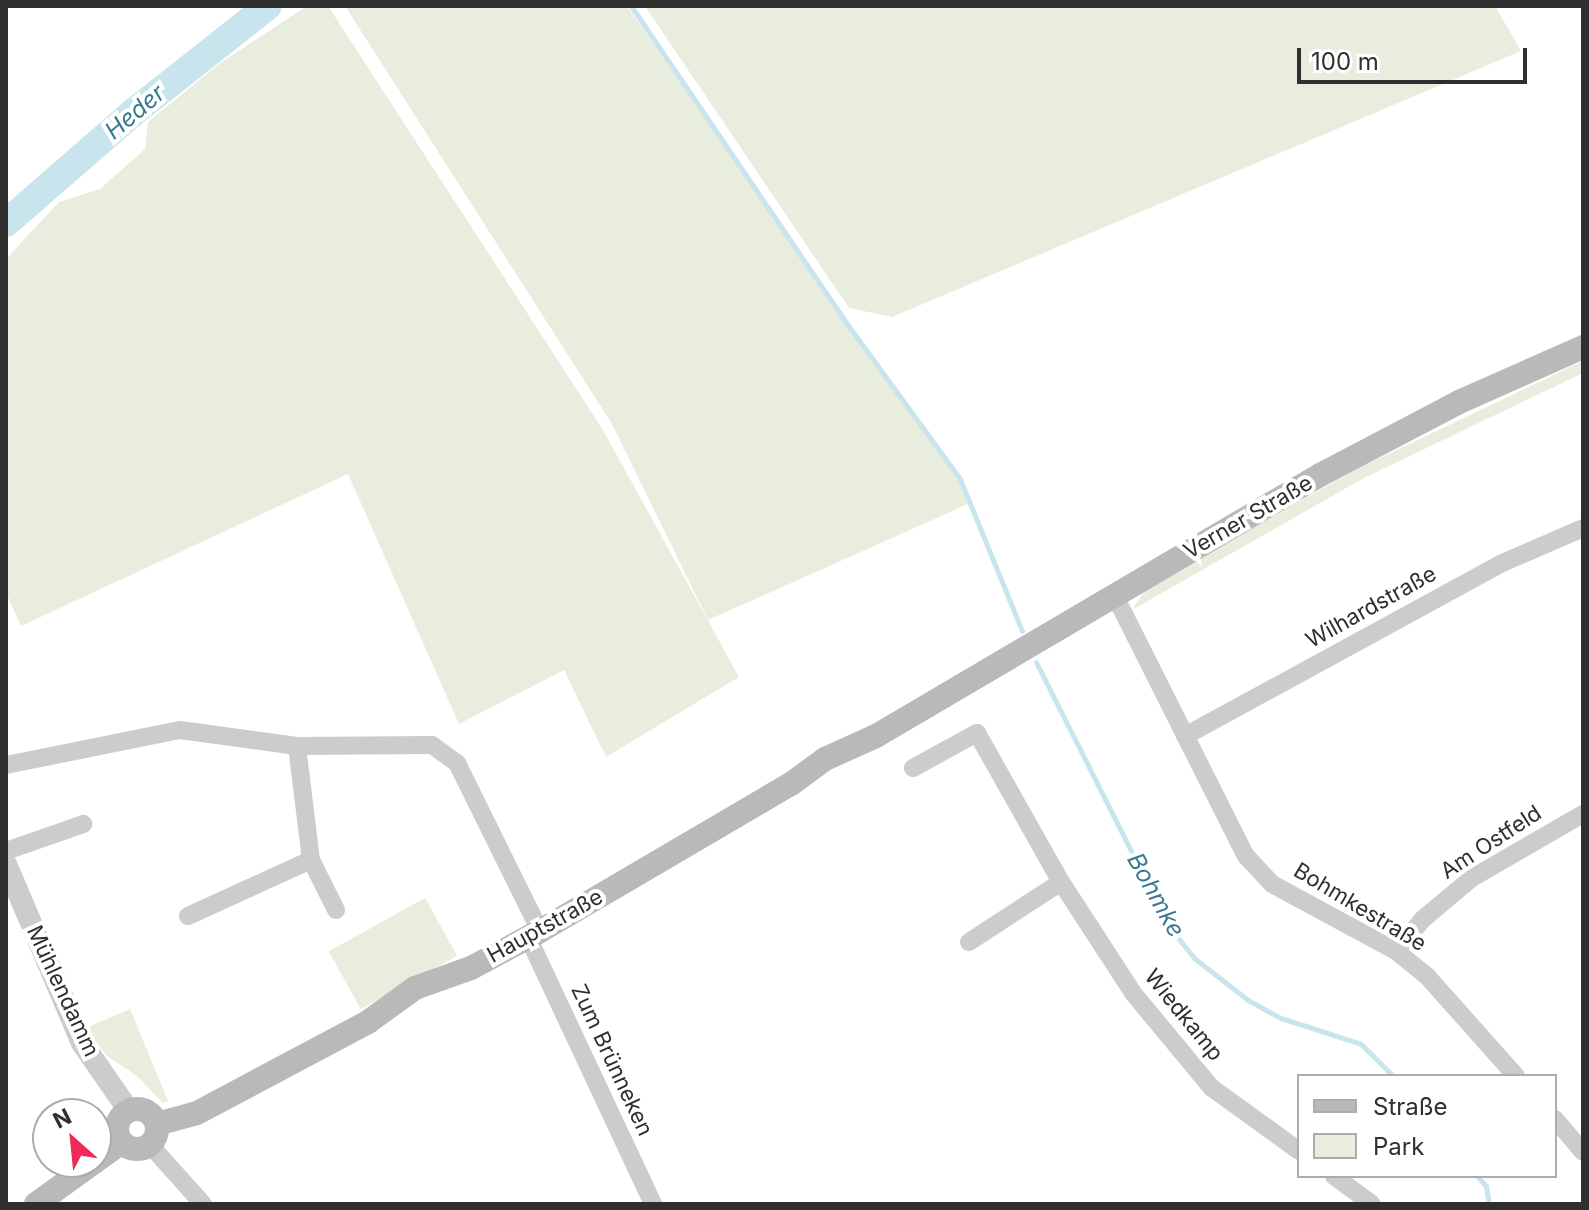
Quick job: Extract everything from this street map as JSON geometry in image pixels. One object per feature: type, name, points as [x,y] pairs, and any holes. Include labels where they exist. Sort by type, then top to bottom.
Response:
[{"type":"main road","name":"Verner Straße","points":[[923,706],[1320,475],[1459,402],[1583,347]]},
{"type":"main road","name":"Hauptstraße","points":[[153,1135],[368,1022],[415,988],[471,968],[534,934],[791,784],[825,759],[850,750],[923,706]]},
{"type":"main road","points":[[129,1111],[146,1111],[153,1135],[135,1149],[122,1142],[118,1125],[129,1111]]},
{"type":"main road","points":[[36,1204],[122,1142]]},
{"type":"street","name":"Wilhardstraße","points":[[1185,736],[1500,564],[1583,528]]},
{"type":"street","name":"Bohmkestraße","points":[[1114,594],[1246,856],[1272,884],[1396,951],[1426,975],[1514,1074]]},
{"type":"street","name":"Zum Brünneken","points":[[6,765],[180,730],[297,746],[432,745],[457,763],[653,1204]]},
{"type":"street","name":"Wiedkamp","points":[[913,768],[977,733],[1061,882],[1133,993],[1212,1088],[1297,1150]]},
{"type":"street","points":[[297,746],[311,860],[336,910]]},
{"type":"street","name":"Am Ostfeld","points":[[1396,951],[1423,919],[1472,878],[1583,814]]},
{"type":"street","points":[[6,851],[83,824]]},
{"type":"street","points":[[188,916],[311,860]]},
{"type":"street","name":"Mühlendamm","points":[[6,864],[82,1043],[129,1111]]},
{"type":"street","points":[[969,942],[1061,882]]},
{"type":"street","points":[[1557,1121],[1582,1148]]},
{"type":"street","points":[[153,1135],[203,1204]]},
{"type":"street","points":[[1337,1178],[1372,1204]]},
{"type":"green space","points":[[307,6],[328,6],[603,430],[739,677],[606,757],[564,670],[459,724],[348,474],[21,626],[6,593],[6,259],[59,202],[100,189],[145,149],[148,122],[219,64]]},
{"type":"green space","points":[[345,6],[627,6],[958,480],[968,504],[708,620],[612,424]]},
{"type":"green space","points":[[645,6],[1495,6],[1521,51],[892,317],[849,308]]},
{"type":"green space","points":[[1583,361],[1583,373],[1362,479],[1132,610],[1146,589],[1357,469]]},
{"type":"green space","points":[[425,898],[457,956],[361,1009],[329,951]]},
{"type":"green space","points":[[130,1009],[168,1101],[163,1103],[137,1076],[107,1056],[86,1028]]},
{"type":"waterway","name":"Heder","points":[[6,223],[135,111],[268,6]]},
{"type":"waterway","points":[[631,6],[850,328],[960,479],[1022,631]]},
{"type":"waterway","name":"Bohmke","points":[[1036,662],[1170,928],[1194,958],[1248,1000],[1281,1018],[1361,1044],[1391,1074]]},
{"type":"waterway","name":"Bohmke","points":[[1479,1178],[1486,1186],[1489,1204]]}]
